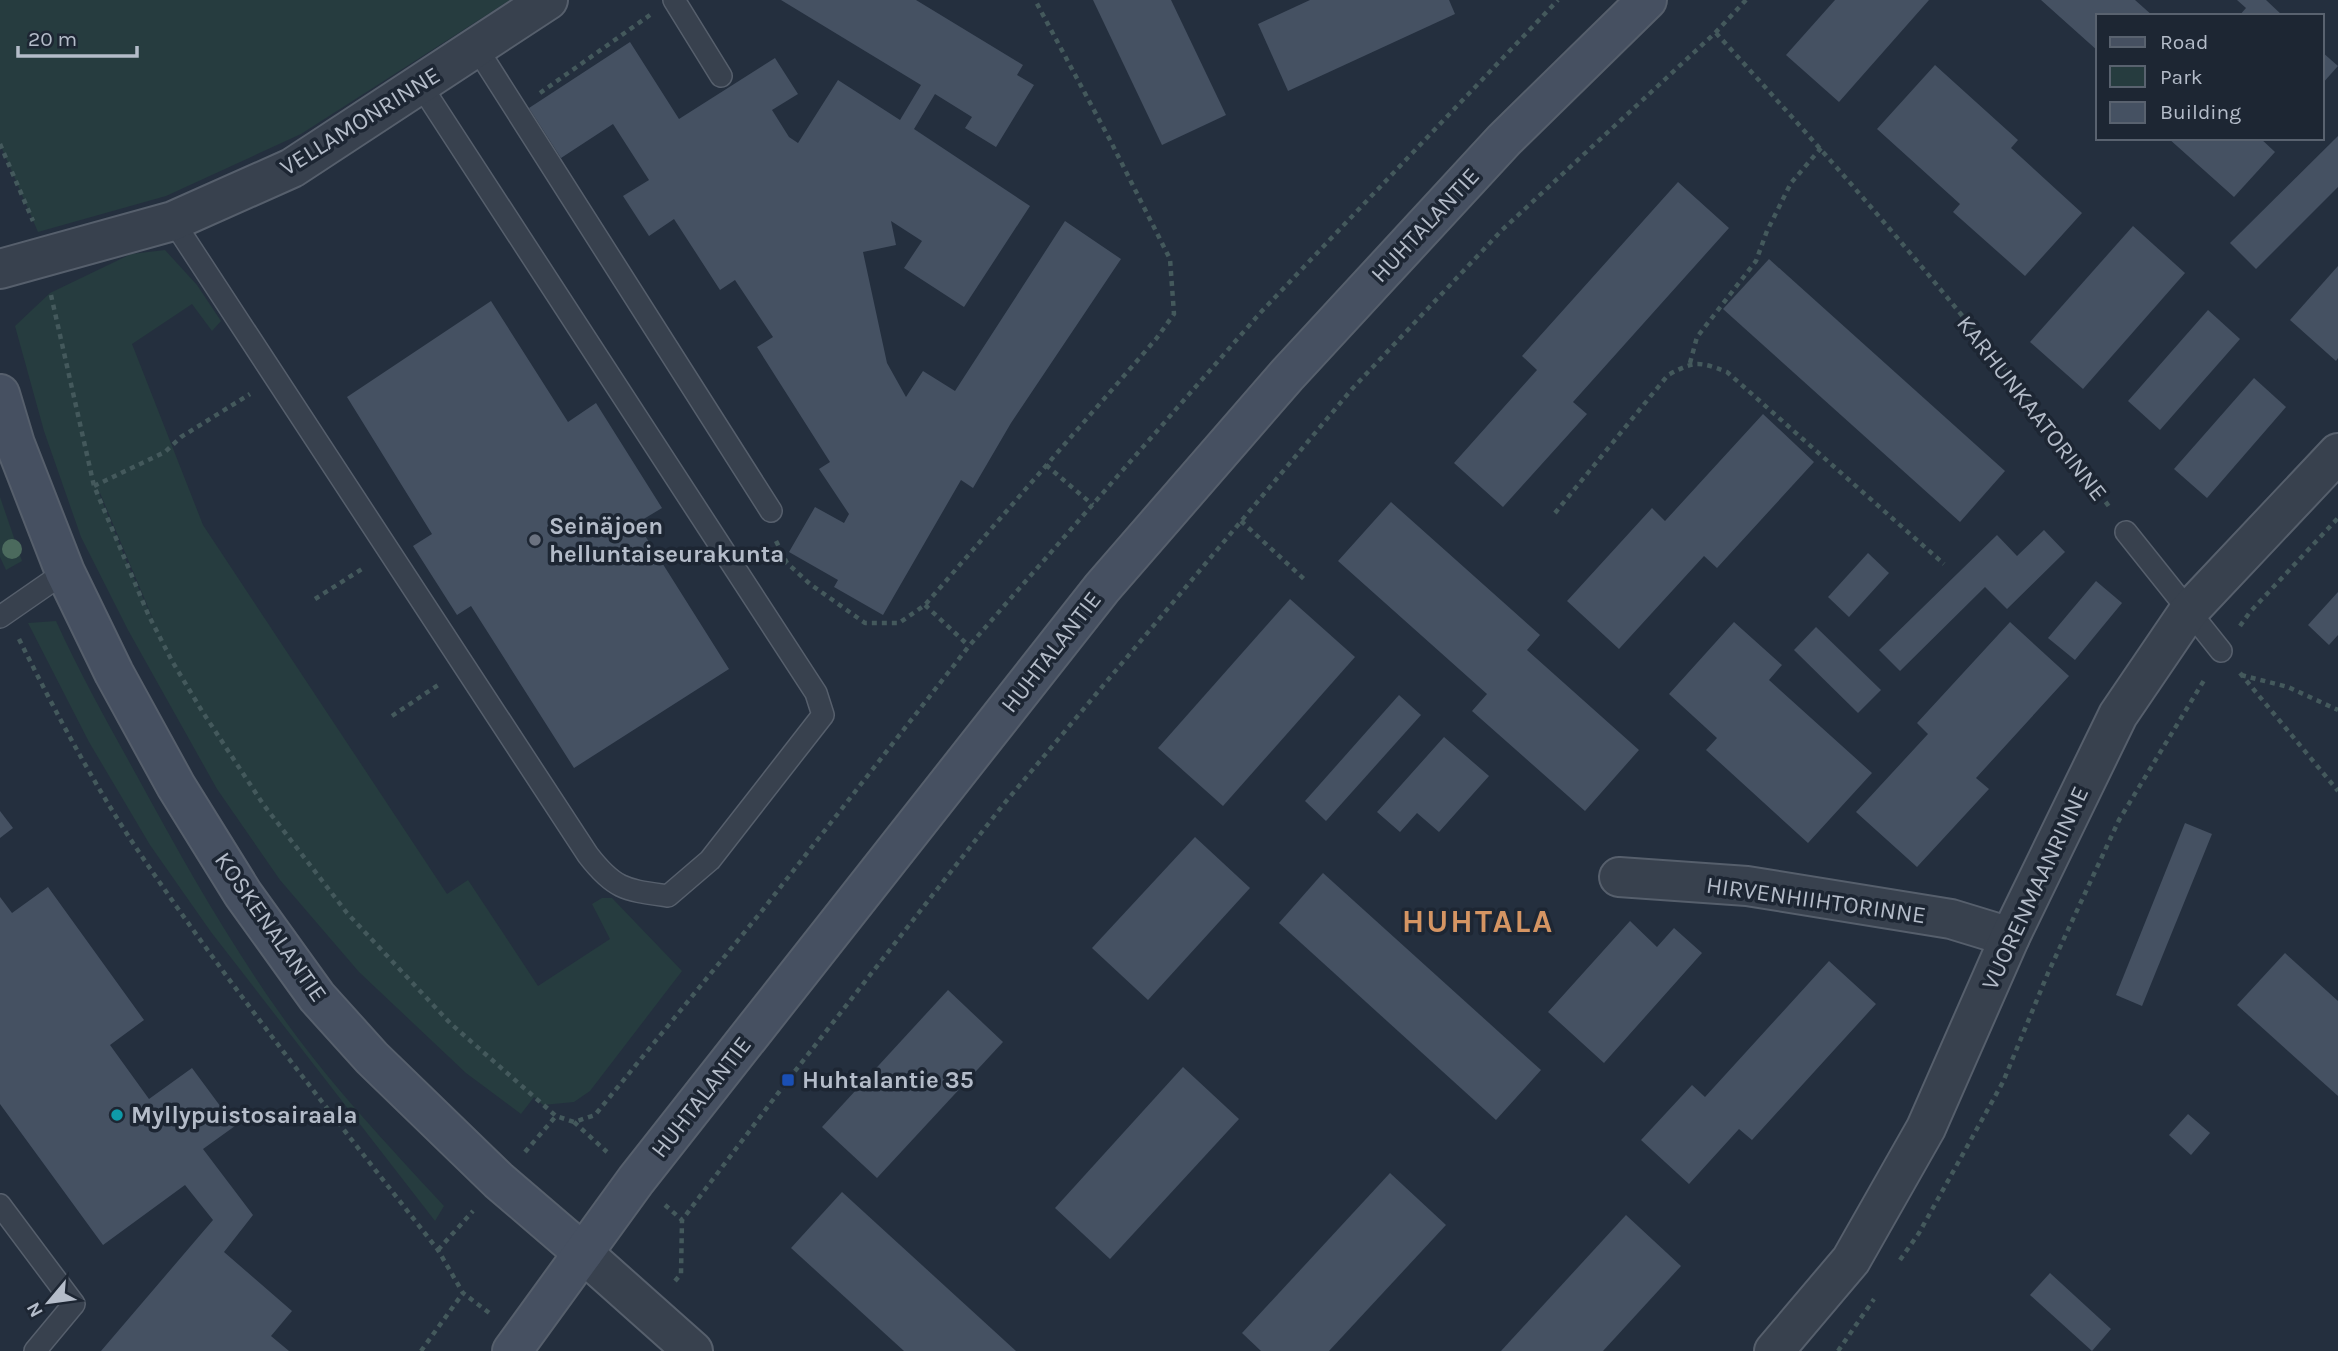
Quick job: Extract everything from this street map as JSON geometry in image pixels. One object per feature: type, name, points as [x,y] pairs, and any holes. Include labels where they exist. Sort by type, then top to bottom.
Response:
[{"type":"main road","name":"HUHTALANTIE","points":[[512,1351],[636,1180],[1102,588],[1287,375],[1504,140],[1647,0]]},
{"type":"main road","name":"KOSKENALANTIE","points":[[0,394],[15,444],[65,572],[114,673],[176,786],[243,894],[317,997],[372,1058],[499,1181],[583,1253]]},
{"type":"street","name":"VELLAMONRINNE","points":[[0,269],[173,220],[292,168],[548,0]]},
{"type":"street","name":"VUORENMAANRINNE","points":[[1774,1351],[1851,1260],[1926,1128],[2010,937],[2119,715],[2188,612],[2338,453]]},
{"type":"street","name":"HIRVENHIIHTORINNE","points":[[1619,877],[1747,886],[1951,919],[2010,937]]},
{"type":"street","name":"KOSKENALANTIE","points":[[583,1253],[694,1351]]},
{"type":"lane","points":[[667,4],[722,76]]},
{"type":"lane","points":[[476,47],[771,511]]},
{"type":"lane","points":[[173,220],[547,793],[604,875],[625,889],[668,896],[710,860],[823,715],[816,693],[420,84]]},
{"type":"lane","points":[[2126,532],[2221,651]]},
{"type":"lane","points":[[3,615],[65,572]]},
{"type":"lane","points":[[0,1205],[74,1304],[34,1351]]},
{"type":"path","points":[[771,511],[777,544],[787,563],[810,584],[865,623],[899,624],[925,605],[1156,339],[1174,314],[1170,259],[1110,139],[1035,0]]},
{"type":"path","points":[[0,144],[33,223],[94,486],[148,614],[172,661],[263,804],[347,913],[450,1023],[556,1116],[574,1122],[595,1115],[761,912],[970,646],[1261,312],[1558,0]]},
{"type":"path","points":[[650,1312],[681,1274],[682,1220],[1003,805],[1352,389],[1502,230],[1715,33],[1746,0]]},
{"type":"path","points":[[516,109],[667,4]]},
{"type":"path","name":"KARHUNKAATORINNE","points":[[1715,33],[1821,148],[1989,348],[2073,457],[2126,532]]},
{"type":"path","points":[[1690,363],[1697,337],[1756,261],[1767,231],[1791,183],[1821,148]]},
{"type":"path","points":[[0,165],[8,162]]},
{"type":"path","points":[[1555,513],[1668,375],[1690,363],[1710,365],[1727,372],[1944,564]]},
{"type":"path","points":[[94,486],[165,452],[181,437],[275,377]]},
{"type":"path","points":[[1046,465],[1093,505]]},
{"type":"path","points":[[1897,1265],[1919,1233],[2003,1082],[2048,973],[2119,820],[2221,651],[2250,612],[2338,518]]},
{"type":"path","points":[[1241,521],[1304,579]]},
{"type":"path","points":[[925,605],[970,646]]},
{"type":"path","points":[[3,615],[57,716],[143,858],[232,985],[438,1250],[463,1293],[421,1351]]},
{"type":"path","points":[[2221,651],[2338,791]]},
{"type":"path","points":[[2241,675],[2288,687],[2338,710]]},
{"type":"path","points":[[1838,1351],[1875,1297]]},
{"type":"green space","points":[[0,0],[510,0],[301,134],[166,196],[38,232],[0,144]]},
{"type":"green space","points":[[165,250],[197,285],[221,321],[212,331],[192,304],[132,344],[203,525],[447,894],[468,880],[538,986],[610,939],[592,904],[602,898],[612,898],[682,971],[590,1091],[574,1102],[543,1105],[534,1097],[521,1114],[466,1073],[359,972],[280,880],[217,789],[128,630],[81,537],[44,431],[15,326],[50,293],[131,254]],"holes":[[[100,493],[156,626],[127,563]]]},
{"type":"green space","points":[[0,497],[22,561],[6,570],[0,557]]},
{"type":"green space","points":[[56,621],[154,806],[241,955],[317,1063],[444,1206],[435,1221],[211,932],[150,845],[89,742],[28,623]]},
{"type":"building","points":[[781,0],[916,0],[1023,65],[1017,75],[1034,85],[996,147],[965,128],[972,117],[935,94],[914,129],[1030,206],[964,307],[904,268],[922,241],[891,221],[896,245],[863,252],[887,363],[906,397],[923,371],[955,391],[1065,221],[1121,259],[1011,423],[973,488],[961,480],[883,615],[834,587],[838,580],[789,552],[815,507],[844,523],[849,514],[819,469],[830,462],[757,347],[773,337],[735,280],[720,290],[674,219],[649,236],[623,196],[649,180],[613,124],[561,158],[529,108],[630,42],[679,119],[775,58],[798,94],[772,110],[789,137],[798,143],[838,80],[900,120],[921,85]]},
{"type":"building","points":[[1093,0],[1171,0],[1226,115],[1162,145]]},
{"type":"building","points":[[1310,0],[1449,0],[1455,14],[1288,91],[1258,24]]},
{"type":"building","points":[[1835,0],[1929,0],[1839,102],[1786,55]]},
{"type":"building","points":[[2041,0],[2135,0],[2151,14],[2096,14],[2096,49]]},
{"type":"building","points":[[2237,0],[2266,0],[2281,14],[2241,14],[2246,8]]},
{"type":"building","points":[[2324,54],[2338,66],[2324,82]]},
{"type":"building","points":[[1935,65],[2018,140],[2011,148],[2082,213],[2025,276],[1953,212],[1960,204],[1877,129]]},
{"type":"building","points":[[2338,136],[2338,187],[2256,269],[2230,243]]},
{"type":"building","points":[[2170,140],[2262,140],[2275,152],[2234,197]]},
{"type":"building","points":[[1678,182],[1729,228],[1573,402],[1587,414],[1503,507],[1454,463],[1537,370],[1522,356]]},
{"type":"building","points":[[2133,226],[2185,273],[2083,389],[2030,342]]},
{"type":"building","points":[[1769,259],[2005,471],[1960,522],[1723,309]]},
{"type":"building","points":[[2338,266],[2338,358],[2336,361],[2290,320]]},
{"type":"building","name":"Seinäjoen helluntaiseurakunta","points":[[491,301],[568,422],[596,403],[662,508],[637,523],[729,669],[574,768],[471,606],[457,615],[413,546],[432,534],[347,397]]},
{"type":"building","points":[[2208,310],[2240,339],[2160,430],[2128,401]]},
{"type":"building","points":[[2254,378],[2286,407],[2207,498],[2174,469]]},
{"type":"building","points":[[1763,414],[1814,462],[1717,568],[1704,556],[1619,649],[1567,601],[1652,508],[1665,521]]},
{"type":"building","points":[[1391,502],[1540,635],[1527,650],[1639,750],[1585,811],[1472,711],[1487,694],[1338,561]]},
{"type":"building","points":[[2044,530],[2065,552],[2007,609],[1985,587],[1900,671],[1879,650],[1997,535],[2017,556]]},
{"type":"building","points":[[1868,553],[1889,573],[1849,617],[1828,597]]},
{"type":"building","points":[[2096,581],[2122,603],[2075,660],[2048,638]]},
{"type":"building","points":[[2338,592],[2338,635],[2329,645],[2308,625]]},
{"type":"building","points":[[1290,599],[1355,657],[1223,806],[1158,748]]},
{"type":"building","points":[[1734,622],[1782,665],[1769,680],[1872,773],[1808,843],[1706,750],[1717,738],[1669,694]]},
{"type":"building","points":[[2010,622],[2069,676],[1976,778],[1989,789],[1917,867],[1856,812],[1928,734],[1917,723]]},
{"type":"building","points":[[1816,627],[1881,690],[1858,713],[1794,650]]},
{"type":"building","points":[[1399,695],[1421,715],[1326,821],[1305,801]]},
{"type":"building","points":[[1444,737],[1489,776],[1439,832],[1417,813],[1400,832],[1377,812]]},
{"type":"building","points":[[0,811],[13,828],[0,838]]},
{"type":"building","points":[[2185,823],[2212,834],[2142,1006],[2116,995]]},
{"type":"building","points":[[1195,837],[1250,888],[1148,1000],[1092,948]]},
{"type":"building","points":[[1323,873],[1541,1070],[1496,1120],[1279,923]]},
{"type":"building","name":"Myllypuistosairaala","points":[[48,887],[144,1020],[110,1045],[149,1099],[192,1068],[235,1126],[203,1149],[253,1215],[224,1252],[292,1311],[271,1336],[289,1351],[101,1351],[213,1220],[185,1185],[103,1245],[0,1104],[0,897],[12,913]]},
{"type":"building","points":[[1630,921],[1657,947],[1674,928],[1702,953],[1604,1063],[1548,1012]]},
{"type":"building","points":[[2285,953],[2338,1001],[2338,1096],[2237,1005]]},
{"type":"building","points":[[1829,961],[1876,1004],[1752,1140],[1739,1129],[1689,1184],[1641,1140],[1692,1085],[1705,1097]]},
{"type":"building","points":[[948,990],[1003,1042],[877,1178],[822,1127]]},
{"type":"building","points":[[1183,1067],[1239,1119],[1110,1259],[1055,1208]]},
{"type":"building","points":[[2188,1114],[2210,1133],[2191,1155],[2169,1135]]},
{"type":"building","points":[[1390,1173],[1446,1225],[1329,1351],[1261,1351],[1242,1333]]},
{"type":"building","points":[[842,1192],[1016,1351],[904,1351],[791,1248]]},
{"type":"building","points":[[1626,1215],[1681,1266],[1603,1351],[1501,1351]]},
{"type":"building","points":[[2050,1273],[2111,1329],[2092,1351],[2030,1295]]},
{"type":"place","name":"Seinäjoen helluntaiseurakunta","points":[[535,540]]},
{"type":"place","name":"Huhtalantie 35","points":[[788,1080]]},
{"type":"place","name":"Myllypuistosairaala","points":[[117,1115]]},
{"type":"district","name":"HUHTALA","points":[[1478,921]]}]
